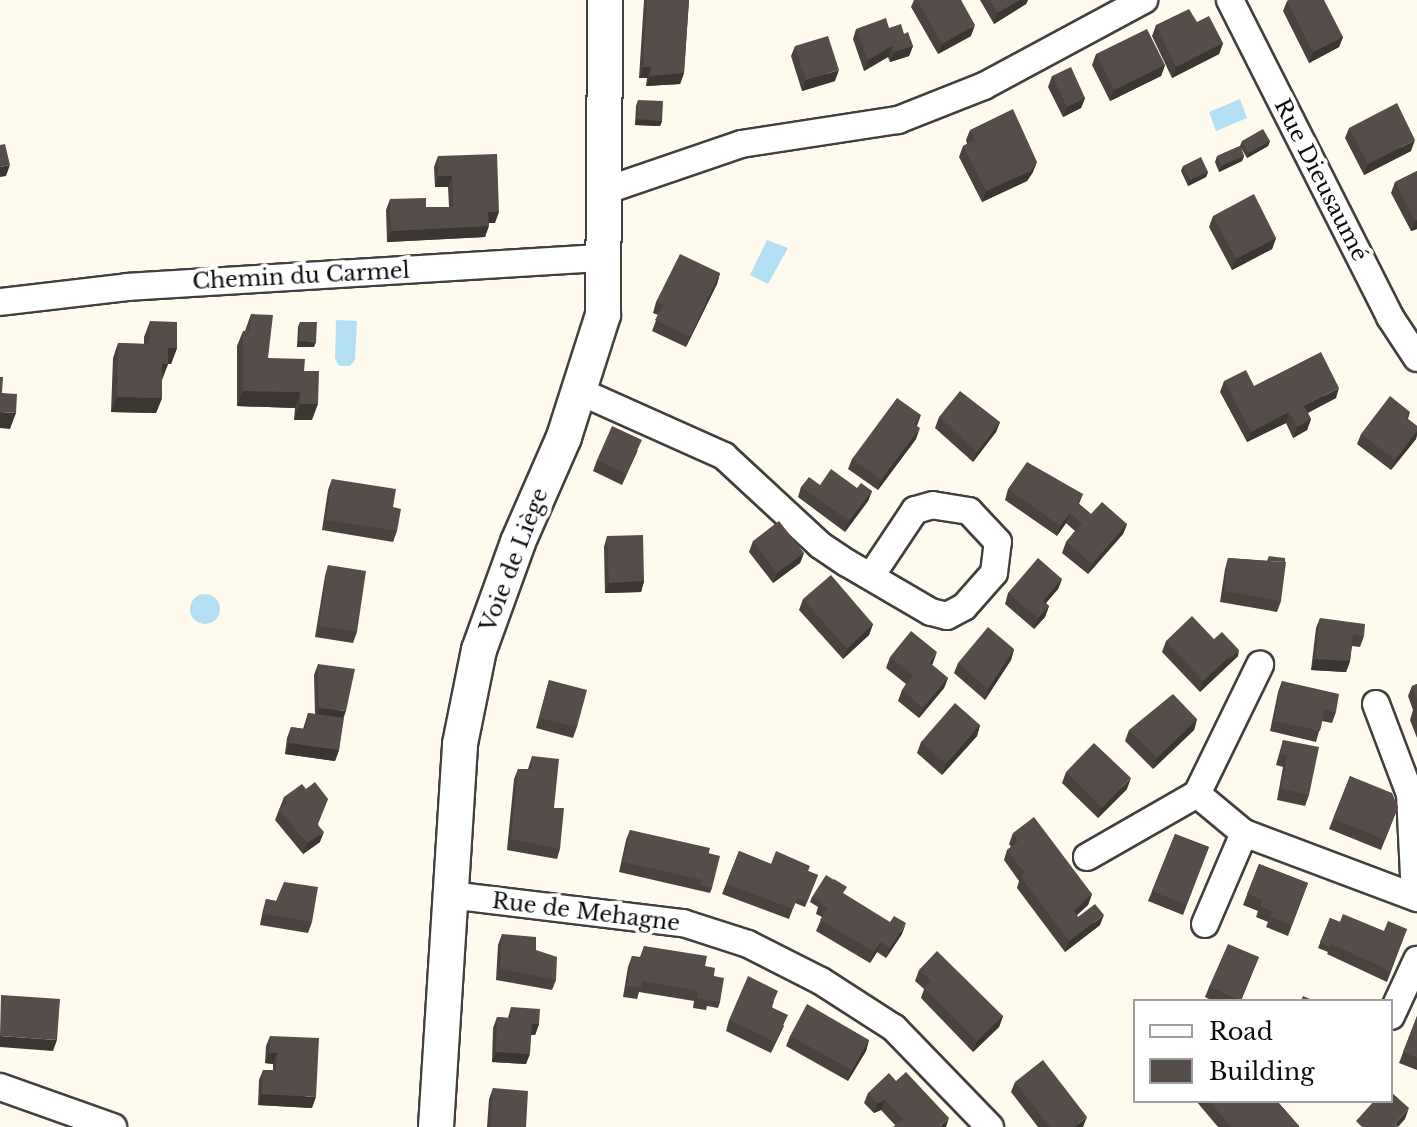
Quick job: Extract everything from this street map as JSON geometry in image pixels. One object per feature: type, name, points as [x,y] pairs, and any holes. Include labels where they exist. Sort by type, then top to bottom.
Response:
[{"type":"street","name":"Voie de Liège","points":[[436,1127],[460,744],[479,650],[581,392],[603,315],[607,190],[605,0]]},
{"type":"street","points":[[607,190],[741,144],[898,120],[984,86],[1144,0]]},
{"type":"street","name":"Rue Dieusaumé","points":[[1230,0],[1390,317],[1417,358]]},
{"type":"street","name":"Chemin du Carmel","points":[[0,302],[127,287],[603,258]]},
{"type":"street","points":[[581,392],[724,456],[820,545],[871,576],[931,612],[947,616],[964,607],[994,573],[998,542],[969,511],[933,505],[915,510],[871,576]]},
{"type":"street","points":[[1087,857],[1197,794],[1260,665]]},
{"type":"street","points":[[1197,794],[1244,833],[1416,897],[1410,794],[1376,704]]},
{"type":"street","points":[[1205,924],[1244,833]]},
{"type":"street","name":"Rue de Mehagne","points":[[450,895],[683,923],[748,944],[821,981],[894,1028],[990,1127]]},
{"type":"street","points":[[1393,1012],[1417,960]]},
{"type":"street","points":[[0,1087],[113,1127]]},
{"type":"water","points":[[1240,99],[1247,118],[1216,131],[1209,112]]},
{"type":"water","points":[[767,240],[788,248],[768,284],[750,275]]},
{"type":"water","points":[[336,320],[357,321],[355,360],[350,366],[339,366],[335,358]]},
{"type":"water","points":[[205,594],[216,598],[220,609],[216,620],[205,624],[194,620],[190,609],[194,598]]},
{"type":"building","points":[[647,0],[689,0],[684,73],[650,76],[651,67],[643,67]]},
{"type":"building","points":[[917,0],[961,0],[975,25],[942,44]]},
{"type":"building","points":[[990,0],[1020,0],[997,13]]},
{"type":"building","points":[[1288,0],[1324,0],[1343,37],[1313,52]]},
{"type":"building","points":[[1189,9],[1197,22],[1209,16],[1223,43],[1176,67],[1156,25]]},
{"type":"building","points":[[886,18],[889,28],[901,24],[913,46],[894,52],[892,46],[868,60],[856,29]]},
{"type":"building","points":[[1147,29],[1165,65],[1114,90],[1096,54]]},
{"type":"building","points":[[828,36],[839,70],[806,80],[795,46]]},
{"type":"building","points":[[1071,67],[1085,98],[1067,107],[1052,76]]},
{"type":"building","points":[[638,100],[663,101],[662,121],[637,119]]},
{"type":"building","points":[[1397,103],[1415,140],[1368,164],[1349,128]]},
{"type":"building","points":[[1013,109],[1037,162],[1031,171],[986,191],[963,146],[974,140],[970,130]]},
{"type":"building","points":[[1263,129],[1270,141],[1249,153],[1242,141]]},
{"type":"building","points":[[5,144],[10,165],[0,167],[0,145]]},
{"type":"building","points":[[1240,146],[1244,156],[1221,166],[1217,156]]},
{"type":"building","points":[[497,154],[499,212],[488,212],[489,226],[391,231],[390,199],[426,198],[426,207],[453,207],[452,176],[438,176],[438,156]]},
{"type":"building","points":[[1201,157],[1208,172],[1190,180],[1183,166]]},
{"type":"building","points":[[1417,171],[1417,220],[1415,221],[1395,182]]},
{"type":"building","points":[[1254,194],[1276,238],[1236,259],[1213,216]]},
{"type":"building","points":[[680,254],[720,273],[690,337],[655,320],[663,305],[656,302]]},
{"type":"building","points":[[251,314],[273,315],[268,358],[305,359],[304,371],[319,371],[318,404],[300,404],[300,392],[243,391],[243,331],[250,330]]},
{"type":"building","points":[[150,321],[177,322],[177,348],[168,348],[168,364],[162,364],[162,398],[117,397],[118,343],[149,344]]},
{"type":"building","points":[[300,322],[317,322],[316,342],[299,341]]},
{"type":"building","points":[[1321,352],[1339,388],[1304,406],[1311,419],[1297,427],[1289,412],[1251,432],[1224,381],[1246,370],[1254,386]]},
{"type":"building","points":[[0,377],[3,377],[2,393],[17,394],[16,413],[0,412]]},
{"type":"building","points":[[960,391],[1000,422],[977,452],[939,417]]},
{"type":"building","points":[[1390,396],[1410,412],[1406,418],[1417,426],[1417,431],[1395,460],[1361,434]]},
{"type":"building","points":[[897,398],[921,415],[914,424],[920,428],[881,480],[852,459]]},
{"type":"building","points":[[612,426],[642,440],[626,474],[597,460]]},
{"type":"building","points":[[1027,462],[1083,494],[1077,502],[1091,514],[1102,502],[1127,524],[1092,564],[1066,542],[1082,523],[1070,513],[1060,526],[1008,489]]},
{"type":"building","points":[[831,469],[857,488],[861,483],[872,491],[849,521],[801,487],[809,477],[820,485]]},
{"type":"building","points":[[332,479],[396,489],[393,507],[401,509],[397,531],[326,520]]},
{"type":"building","points":[[779,521],[804,553],[777,573],[753,541]]},
{"type":"building","points":[[643,535],[644,581],[609,583],[607,536]]},
{"type":"building","points":[[1269,556],[1285,558],[1285,562],[1268,561]]},
{"type":"building","points":[[1038,558],[1062,579],[1043,601],[1049,606],[1038,618],[1008,593]]},
{"type":"building","points":[[1228,558],[1286,562],[1281,601],[1224,591]]},
{"type":"building","points":[[328,565],[366,571],[357,632],[319,626]]},
{"type":"building","points":[[831,575],[873,624],[847,649],[803,599]]},
{"type":"building","points":[[1192,616],[1230,656],[1203,681],[1166,641]]},
{"type":"building","points":[[1320,618],[1365,624],[1364,636],[1353,635],[1350,661],[1315,659]]},
{"type":"building","points":[[988,627],[1014,649],[988,689],[958,663]]},
{"type":"building","points":[[911,631],[937,652],[929,662],[948,678],[923,708],[902,690],[913,676],[890,657]]},
{"type":"building","points":[[1222,632],[1239,650],[1228,661],[1230,656],[1214,639]]},
{"type":"building","points":[[318,664],[355,669],[346,711],[319,708]]},
{"type":"building","points":[[549,680],[587,690],[577,727],[539,718]]},
{"type":"building","points":[[1282,681],[1339,694],[1336,712],[1325,710],[1320,731],[1274,721]]},
{"type":"building","points":[[1173,694],[1197,719],[1157,758],[1129,730]]},
{"type":"building","points":[[955,703],[980,725],[946,764],[921,742]]},
{"type":"building","points":[[308,713],[344,718],[339,750],[289,743],[291,727],[306,729]]},
{"type":"building","points":[[1283,740],[1319,747],[1309,795],[1281,789],[1287,756],[1280,754]]},
{"type":"building","points":[[1094,743],[1131,778],[1102,808],[1066,772]]},
{"type":"building","points":[[532,756],[559,759],[554,808],[564,808],[560,849],[511,839],[518,769],[531,770]]},
{"type":"building","points":[[1350,776],[1392,793],[1398,807],[1385,840],[1333,819]]},
{"type":"building","points":[[315,782],[328,799],[317,824],[324,832],[307,843],[279,809],[287,803],[284,797],[302,784],[306,789]]},
{"type":"building","points":[[1034,817],[1092,894],[1074,911],[1078,917],[1095,904],[1104,915],[1069,941],[1021,877],[1025,873],[1007,850],[1018,841],[1013,833]]},
{"type":"building","points":[[630,830],[710,848],[702,880],[623,862]]},
{"type":"building","points":[[1175,834],[1209,847],[1186,905],[1152,891]]},
{"type":"building","points":[[739,851],[771,864],[776,851],[810,866],[793,909],[726,884]]},
{"type":"building","points":[[708,853],[720,856],[712,888],[700,885]]},
{"type":"building","points":[[1259,864],[1308,883],[1292,925],[1270,917],[1272,911],[1260,906],[1262,900],[1247,894]]},
{"type":"building","points":[[808,871],[818,875],[807,902],[797,898]]},
{"type":"building","points":[[826,875],[834,880],[821,902],[812,897]]},
{"type":"building","points":[[834,879],[847,887],[843,893],[890,922],[894,916],[906,923],[890,948],[881,942],[874,952],[820,920],[828,908],[820,903]]},
{"type":"building","points":[[284,882],[318,887],[312,922],[264,914],[266,899],[276,901]]},
{"type":"building","points":[[1343,914],[1384,931],[1388,921],[1407,929],[1390,971],[1331,944]]},
{"type":"building","points":[[1330,918],[1340,922],[1330,947],[1320,942]]},
{"type":"building","points":[[502,934],[536,937],[536,950],[557,957],[556,980],[500,969]]},
{"type":"building","points":[[1228,944],[1259,957],[1240,999],[1209,987]]},
{"type":"building","points":[[644,946],[707,956],[705,966],[715,968],[710,1000],[697,998],[698,991],[642,981],[641,988],[627,986],[632,956],[642,958]]},
{"type":"building","points":[[937,951],[1003,1016],[977,1041],[924,988],[931,981],[919,970]]},
{"type":"building","points":[[714,976],[724,978],[720,1002],[708,1000]]},
{"type":"building","points":[[748,976],[778,991],[771,1007],[788,1015],[775,1042],[729,1020]]},
{"type":"building","points":[[1,995],[60,999],[57,1040],[0,1036]]},
{"type":"building","points":[[807,1004],[869,1040],[852,1070],[790,1036]]},
{"type":"building","points":[[511,1007],[540,1009],[539,1024],[532,1024],[530,1054],[496,1052],[497,1017],[511,1018]]},
{"type":"building","points":[[1417,1016],[1417,1058],[1403,1052]]},
{"type":"building","points":[[270,1036],[319,1038],[316,1097],[262,1094],[263,1070],[276,1070],[277,1053],[269,1053]]},
{"type":"building","points":[[1043,1060],[1087,1117],[1074,1127],[1050,1127],[1015,1082]]},
{"type":"building","points":[[906,1072],[949,1118],[941,1127],[893,1127],[903,1119],[885,1100],[878,1103],[868,1093],[889,1073],[896,1081]]},
{"type":"building","points":[[493,1088],[528,1091],[526,1127],[490,1127]]},
{"type":"building","points":[[1393,1094],[1409,1108],[1395,1124],[1398,1127],[1362,1127],[1356,1121],[1372,1103],[1393,1103]]},
{"type":"building","points":[[1211,1103],[1279,1103],[1299,1126],[1297,1127],[1231,1127]]}]
